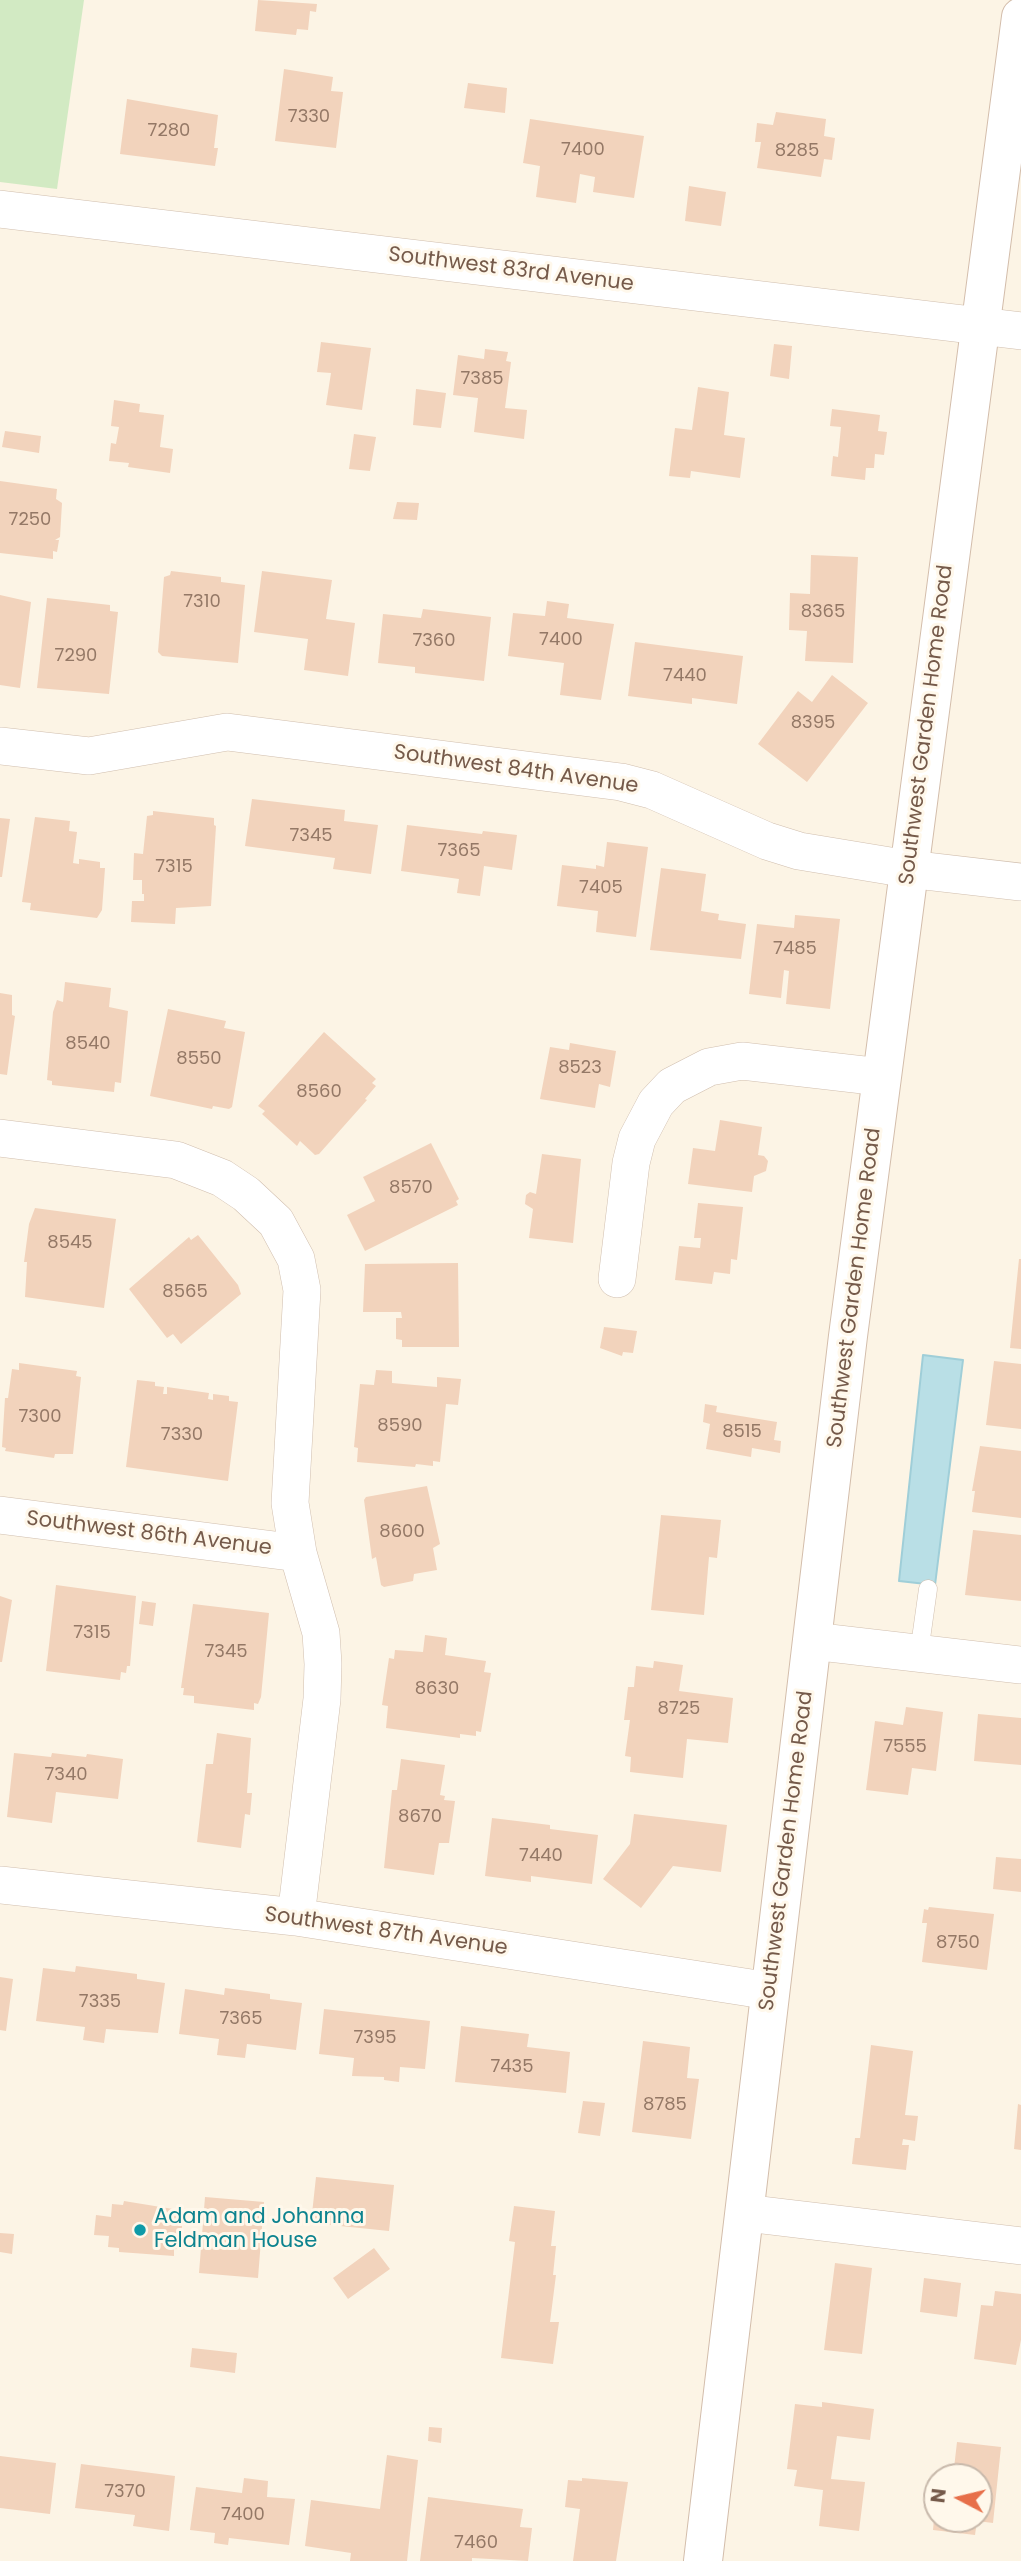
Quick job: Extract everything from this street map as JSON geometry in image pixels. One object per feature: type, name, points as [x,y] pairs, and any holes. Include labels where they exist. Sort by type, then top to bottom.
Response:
[{"type":"main road","name":"Southwest Garden Home Road","points":[[703,2561],[881,1077],[1021,17]]},
{"type":"street","name":"Southwest 83rd Avenue","points":[[0,209],[1021,331]]},
{"type":"street","name":"Southwest 84th Avenue","points":[[0,746],[89,756],[227,733],[621,782],[652,790],[767,841],[799,851],[908,869],[1021,882]]},
{"type":"street","points":[[617,1279],[631,1163],[637,1139],[656,1102],[672,1086],[709,1067],[742,1061],[881,1077]]},
{"type":"street","points":[[0,1138],[176,1160],[222,1178],[246,1194],[276,1223],[296,1259],[302,1290],[290,1503],[298,1553],[321,1633],[323,1664],[322,1699],[296,1917]]},
{"type":"street","name":"Southwest 86th Avenue","points":[[0,1515],[298,1553]]},
{"type":"street","points":[[812,1641],[1021,1665]]},
{"type":"street","name":"Southwest 87th Avenue","points":[[0,1885],[296,1917],[770,1991]]},
{"type":"street","points":[[745,2213],[1021,2246]]},
{"type":"lane","points":[[919,1653],[928,1589]]},
{"type":"green space","points":[[0,0],[84,0],[57,189],[0,182]]},
{"type":"water","points":[[923,1355],[963,1360],[935,1585],[899,1581]]},
{"type":"building","points":[[258,0],[317,4],[316,12],[310,11],[308,30],[297,29],[296,35],[255,31]]},
{"type":"building","points":[[284,69],[333,77],[331,91],[343,92],[336,148],[275,141]]},
{"type":"building","points":[[468,83],[507,88],[505,113],[464,108]]},
{"type":"building","points":[[127,99],[218,115],[215,166],[120,154]]},
{"type":"building","points":[[776,112],[826,119],[824,136],[835,138],[832,160],[824,159],[821,177],[757,168],[761,142],[755,142],[757,123],[773,125]]},
{"type":"building","points":[[530,119],[644,136],[634,198],[593,192],[595,177],[580,174],[576,203],[536,197],[540,166],[523,163]]},
{"type":"building","points":[[689,186],[726,192],[721,226],[685,221]]},
{"type":"building","points":[[321,342],[371,348],[362,410],[326,405],[331,373],[317,372]]},
{"type":"building","points":[[774,344],[792,346],[789,379],[770,376]]},
{"type":"building","points":[[485,349],[508,352],[506,361],[511,362],[505,408],[527,410],[524,439],[474,432],[478,398],[453,395],[458,355],[484,359]]},
{"type":"building","points":[[698,387],[729,392],[724,435],[745,438],[740,478],[691,471],[690,478],[669,476],[675,428],[692,430]]},
{"type":"building","points":[[416,389],[446,393],[441,428],[413,425]]},
{"type":"building","points":[[114,400],[140,404],[139,412],[164,415],[160,447],[173,449],[170,473],[128,467],[129,463],[109,461],[111,443],[116,444],[119,427],[111,426]]},
{"type":"building","points":[[832,409],[880,415],[878,431],[887,432],[884,455],[875,454],[874,468],[866,468],[865,480],[831,476],[833,456],[838,457],[841,427],[830,426]]},
{"type":"building","points":[[5,431],[41,436],[39,453],[2,447]]},
{"type":"building","points":[[354,434],[376,437],[370,471],[349,469]]},
{"type":"building","points":[[0,481],[57,489],[56,499],[62,503],[60,537],[55,540],[59,540],[57,552],[53,551],[53,559],[0,553]]},
{"type":"building","points":[[397,502],[419,503],[417,520],[393,519]]},
{"type":"building","points":[[811,555],[858,557],[853,663],[805,661],[807,631],[789,630],[790,593],[810,594]]},
{"type":"building","points":[[171,571],[221,577],[221,582],[245,585],[238,663],[162,656],[158,652],[164,577],[170,575]]},
{"type":"building","points":[[262,571],[332,580],[326,619],[355,623],[348,676],[304,670],[308,639],[254,632]]},
{"type":"building","points":[[0,595],[31,602],[20,688],[0,685]]},
{"type":"building","points":[[47,598],[110,605],[110,611],[118,612],[109,694],[37,688]]},
{"type":"building","points":[[547,601],[569,604],[567,618],[614,624],[601,700],[560,695],[564,663],[508,656],[513,613],[545,616]]},
{"type":"building","points":[[423,609],[491,617],[484,681],[415,673],[415,667],[378,663],[383,614],[421,618]]},
{"type":"building","points":[[635,642],[743,656],[737,704],[692,698],[692,704],[628,696]]},
{"type":"building","points":[[832,675],[868,703],[807,782],[758,744],[798,691],[812,702]]},
{"type":"building","points":[[252,799],[345,810],[344,821],[378,825],[371,874],[333,869],[335,858],[245,846]]},
{"type":"building","points":[[153,811],[214,818],[216,826],[211,906],[176,908],[175,924],[131,922],[132,901],[144,901],[142,880],[133,880],[134,853],[143,854],[147,816],[153,815]]},
{"type":"building","points":[[35,817],[70,821],[69,831],[77,832],[73,863],[79,864],[79,859],[100,862],[100,868],[105,868],[102,910],[97,918],[30,910],[31,903],[22,902]]},
{"type":"building","points":[[0,818],[10,819],[2,877],[0,877]]},
{"type":"building","points":[[407,825],[482,834],[483,831],[517,835],[512,870],[484,866],[480,896],[457,893],[459,879],[401,871]]},
{"type":"building","points":[[607,842],[648,847],[636,937],[596,932],[598,911],[557,906],[562,865],[596,869],[596,865],[604,867]]},
{"type":"building","points":[[661,868],[706,874],[701,911],[719,914],[718,920],[746,924],[741,959],[650,950]]},
{"type":"building","points":[[795,915],[840,919],[830,1009],[786,1004],[789,971],[784,970],[781,998],[749,994],[757,924],[794,928]]},
{"type":"building","points":[[65,982],[111,988],[109,1007],[128,1011],[121,1083],[115,1082],[114,1092],[52,1085],[52,1081],[47,1080],[53,1012],[57,1000],[63,1002]]},
{"type":"building","points":[[0,993],[12,995],[12,1015],[15,1016],[7,1075],[0,1074]]},
{"type":"building","points":[[168,1009],[226,1021],[224,1028],[245,1032],[232,1107],[229,1109],[213,1106],[212,1109],[150,1096]]},
{"type":"building","points":[[324,1032],[376,1079],[372,1083],[376,1086],[365,1099],[367,1100],[319,1154],[315,1155],[300,1141],[297,1146],[262,1114],[265,1111],[258,1106]]},
{"type":"building","points":[[570,1043],[616,1051],[610,1087],[599,1084],[595,1108],[540,1099],[550,1047],[569,1050]]},
{"type":"building","points":[[720,1120],[762,1127],[758,1155],[764,1156],[768,1161],[766,1171],[754,1176],[752,1192],[688,1184],[693,1148],[715,1151]]},
{"type":"building","points":[[431,1143],[459,1199],[456,1201],[458,1205],[365,1251],[347,1215],[375,1201],[363,1177]]},
{"type":"building","points":[[542,1154],[581,1159],[573,1243],[529,1238],[533,1209],[525,1204],[526,1195],[530,1192],[536,1194]]},
{"type":"building","points":[[698,1203],[743,1207],[737,1260],[731,1259],[730,1274],[714,1272],[712,1284],[675,1280],[679,1246],[700,1248],[701,1238],[694,1238]]},
{"type":"building","points":[[35,1208],[116,1219],[104,1308],[25,1297],[27,1262],[24,1262],[29,1224]]},
{"type":"building","points":[[198,1235],[238,1285],[241,1294],[181,1344],[173,1334],[167,1338],[129,1289],[189,1237],[191,1240]]},
{"type":"building","points":[[1021,1259],[1021,1349],[1010,1348]]},
{"type":"building","points":[[458,1263],[459,1347],[402,1347],[402,1340],[396,1339],[396,1318],[402,1318],[401,1312],[363,1312],[365,1264]]},
{"type":"building","points":[[604,1327],[637,1331],[633,1353],[623,1352],[622,1356],[600,1348]]},
{"type":"building","points":[[994,1361],[1021,1364],[1021,1429],[986,1425]]},
{"type":"building","points":[[19,1363],[77,1371],[76,1376],[81,1377],[73,1454],[55,1454],[54,1458],[5,1451],[6,1448],[2,1447],[5,1398],[8,1398],[12,1369],[19,1370]]},
{"type":"building","points":[[376,1370],[392,1371],[392,1383],[437,1387],[437,1377],[461,1379],[458,1405],[446,1404],[440,1462],[433,1461],[433,1466],[416,1464],[415,1467],[357,1462],[358,1448],[354,1447],[360,1384],[374,1385]]},
{"type":"building","points":[[137,1380],[155,1382],[155,1386],[164,1387],[163,1394],[167,1394],[167,1387],[209,1393],[208,1399],[213,1400],[213,1394],[229,1396],[229,1401],[238,1402],[228,1481],[126,1467]]},
{"type":"building","points":[[705,1404],[717,1406],[716,1412],[777,1422],[774,1440],[781,1441],[780,1453],[752,1448],[751,1457],[706,1449],[710,1424],[703,1422]]},
{"type":"building","points":[[980,1446],[1021,1451],[1021,1518],[972,1512],[975,1491],[972,1491]]},
{"type":"building","points":[[427,1486],[440,1544],[433,1548],[437,1570],[414,1574],[413,1581],[384,1587],[381,1585],[376,1557],[372,1559],[364,1500],[366,1497]]},
{"type":"building","points":[[661,1515],[721,1520],[717,1558],[709,1557],[704,1615],[651,1610]]},
{"type":"building","points":[[973,1530],[1021,1535],[1021,1601],[965,1595]]},
{"type":"building","points":[[56,1585],[136,1596],[130,1666],[127,1666],[126,1673],[121,1672],[120,1680],[46,1671]]},
{"type":"building","points":[[0,1596],[12,1600],[2,1662],[0,1662]]},
{"type":"building","points":[[142,1601],[156,1603],[153,1626],[139,1624]]},
{"type":"building","points":[[193,1604],[269,1613],[261,1697],[258,1704],[254,1703],[254,1710],[194,1703],[194,1696],[183,1695],[184,1688],[181,1688]]},
{"type":"building","points":[[425,1635],[447,1638],[445,1655],[486,1661],[484,1672],[491,1673],[481,1732],[476,1731],[476,1736],[460,1734],[460,1738],[386,1728],[388,1706],[382,1705],[389,1658],[394,1659],[395,1650],[423,1652]]},
{"type":"building","points":[[654,1661],[683,1665],[679,1691],[733,1698],[728,1743],[687,1739],[683,1778],[630,1772],[631,1757],[625,1756],[630,1720],[624,1720],[628,1687],[634,1687],[636,1666],[653,1668]]},
{"type":"building","points":[[906,1707],[943,1712],[936,1771],[912,1768],[908,1795],[866,1790],[875,1721],[903,1725]]},
{"type":"building","points":[[978,1714],[1021,1718],[1021,1765],[974,1761]]},
{"type":"building","points":[[217,1733],[251,1738],[247,1793],[252,1793],[250,1815],[245,1814],[241,1848],[197,1842],[206,1764],[213,1764]]},
{"type":"building","points":[[14,1753],[51,1757],[52,1753],[86,1757],[87,1754],[123,1759],[118,1799],[56,1792],[52,1823],[7,1817]]},
{"type":"building","points":[[401,1759],[445,1765],[440,1795],[445,1796],[444,1800],[455,1801],[449,1843],[439,1843],[434,1875],[384,1868],[392,1790],[397,1790]]},
{"type":"building","points":[[634,1814],[727,1825],[721,1872],[673,1866],[641,1908],[603,1879],[630,1844]]},
{"type":"building","points":[[492,1818],[550,1825],[550,1829],[598,1835],[592,1884],[531,1876],[531,1882],[485,1876]]},
{"type":"building","points":[[996,1857],[1021,1859],[1021,1892],[993,1889]]},
{"type":"building","points":[[929,1907],[994,1914],[987,1970],[922,1962],[927,1923],[922,1923],[924,1909],[928,1910]]},
{"type":"building","points":[[76,1966],[137,1974],[137,1979],[165,1983],[158,2033],[106,2029],[104,2043],[83,2040],[85,2027],[36,2021],[43,1968],[75,1972]]},
{"type":"building","points":[[0,1977],[13,1979],[6,2031],[0,2030]]},
{"type":"building","points":[[225,1988],[270,1994],[270,1999],[302,2003],[296,2050],[247,2044],[245,2058],[217,2055],[219,2039],[179,2034],[185,1989],[224,1995]]},
{"type":"building","points":[[324,2009],[430,2021],[425,2069],[400,2067],[399,2082],[384,2080],[384,2077],[352,2076],[354,2058],[319,2054]]},
{"type":"building","points":[[461,2026],[529,2034],[527,2047],[570,2052],[566,2093],[455,2082]]},
{"type":"building","points":[[643,2041],[690,2047],[687,2078],[699,2079],[691,2139],[632,2132]]},
{"type":"building","points":[[871,2045],[913,2051],[905,2115],[918,2116],[915,2141],[903,2139],[902,2145],[909,2145],[906,2170],[852,2164],[855,2138],[860,2138]]},
{"type":"building","points":[[583,2101],[605,2103],[600,2136],[578,2133]]},
{"type":"building","points":[[1018,2104],[1021,2105],[1021,2150],[1014,2149]]},
{"type":"building","points":[[316,2177],[394,2185],[389,2231],[311,2223]]},
{"type":"building","points":[[205,2197],[264,2202],[258,2278],[199,2273]]},
{"type":"building","points":[[124,2201],[179,2210],[178,2218],[183,2219],[179,2249],[174,2249],[174,2256],[119,2252],[119,2248],[108,2247],[109,2236],[94,2235],[96,2215],[111,2217],[112,2204],[123,2205]]},
{"type":"building","points":[[514,2206],[555,2211],[551,2246],[556,2246],[553,2275],[556,2275],[550,2322],[559,2322],[553,2364],[501,2358],[515,2242],[509,2241]]},
{"type":"building","points":[[0,2233],[14,2234],[12,2254],[0,2252]]},
{"type":"building","points":[[374,2248],[390,2269],[348,2299],[333,2278]]},
{"type":"building","points":[[835,2263],[872,2268],[862,2354],[824,2350]]},
{"type":"building","points":[[924,2278],[961,2283],[957,2317],[920,2312]]},
{"type":"building","points":[[995,2291],[1021,2294],[1021,2340],[1016,2365],[974,2359],[981,2305],[993,2306]]},
{"type":"building","points":[[192,2348],[237,2353],[235,2373],[190,2367]]},
{"type":"building","points":[[822,2402],[874,2409],[870,2440],[837,2436],[831,2479],[865,2482],[859,2531],[819,2526],[823,2490],[794,2486],[797,2470],[787,2469],[795,2404],[822,2407]]},
{"type":"building","points":[[429,2427],[442,2428],[441,2443],[428,2441]]},
{"type":"building","points":[[957,2442],[1001,2447],[993,2523],[993,2463],[955,2463]]},
{"type":"building","points":[[387,2455],[418,2460],[407,2561],[350,2561],[351,2553],[305,2546],[311,2500],[380,2509]]},
{"type":"building","points":[[0,2456],[56,2463],[50,2514],[0,2508]]},
{"type":"building","points":[[81,2464],[175,2476],[169,2531],[133,2526],[135,2515],[75,2508]]},
{"type":"building","points":[[244,2478],[268,2481],[267,2497],[295,2499],[289,2545],[229,2538],[228,2545],[214,2543],[215,2533],[190,2530],[196,2487],[242,2493]]},
{"type":"building","points":[[582,2478],[628,2482],[616,2561],[573,2561],[580,2509],[565,2507],[568,2480],[582,2481]]},
{"type":"building","points":[[428,2497],[523,2509],[520,2527],[532,2528],[528,2561],[472,2558],[472,2561],[420,2561]]},
{"type":"place","name":"Adam and Johanna Feldman House","points":[[140,2230]]}]
